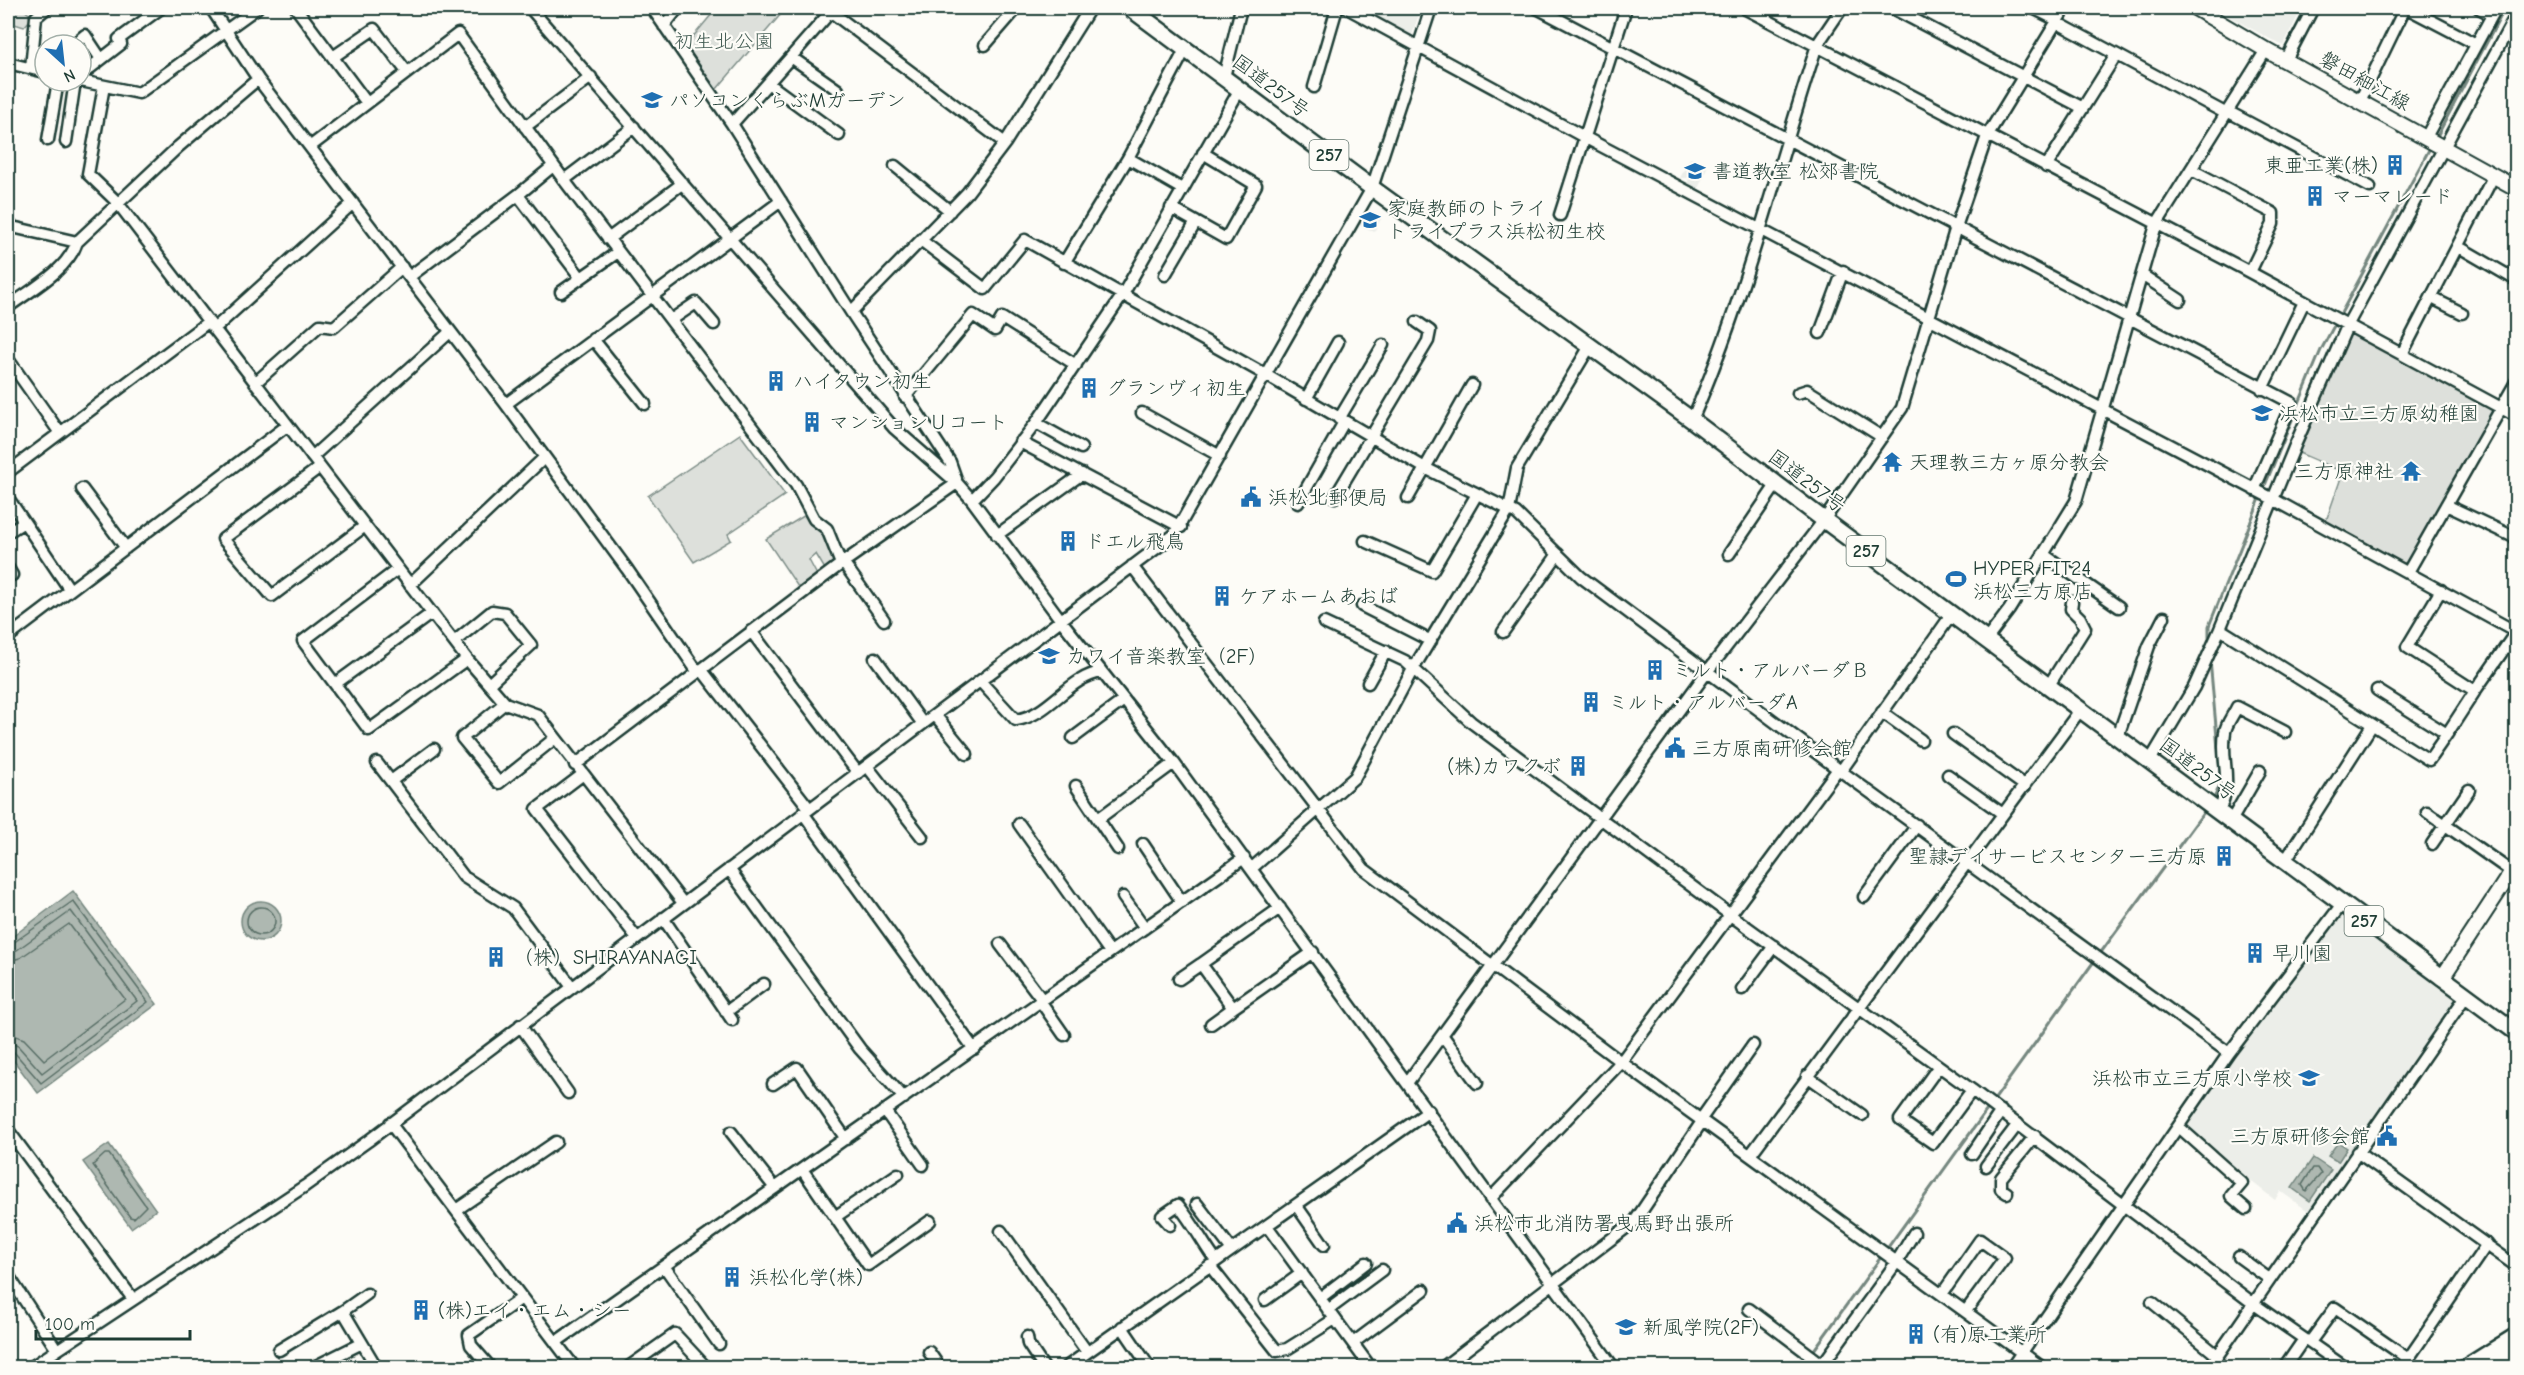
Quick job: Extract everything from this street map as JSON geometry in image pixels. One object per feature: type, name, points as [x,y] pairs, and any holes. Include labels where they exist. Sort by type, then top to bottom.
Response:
[{"type":"highway","name":"国道257号","points":[[1130,8],[1372,188],[1692,420],[1776,485],[2151,759],[2342,904],[2517,1032]]},
{"type":"highway","points":[[2465,1368],[2517,1336]]},
{"type":"highway","points":[[2493,1368],[2517,1353]]},
{"type":"main road","name":"磐田細江線","points":[[2195,8],[2266,50],[2517,188]]},
{"type":"main road","points":[[2442,978],[2514,868]]},
{"type":"street","points":[[8,63],[31,69],[36,17],[46,8]]},
{"type":"street","points":[[93,65],[122,44],[119,39],[161,8]]},
{"type":"street","points":[[211,8],[258,78],[312,146],[506,404],[699,670],[806,811],[974,1049]]},
{"type":"street","points":[[93,84],[139,93],[257,8]]},
{"type":"street","points":[[296,8],[367,103]]},
{"type":"street","points":[[530,8],[894,428],[957,483],[972,500],[1060,619],[1174,764],[1244,858],[1614,1368]]},
{"type":"street","points":[[652,8],[732,124],[850,312],[950,462],[957,483]]},
{"type":"street","points":[[664,26],[678,8]]},
{"type":"street","points":[[985,45],[1017,8]]},
{"type":"street","points":[[850,312],[950,211],[1005,143],[1090,8]]},
{"type":"street","points":[[1224,77],[1241,8]]},
{"type":"street","points":[[1314,87],[1337,8]]},
{"type":"street","points":[[1347,8],[1586,138],[1928,315],[2517,632],[2429,760],[2220,629]]},
{"type":"street","points":[[30,1368],[305,1186],[1174,535],[1181,527],[1372,188],[1431,8]]},
{"type":"street","points":[[1537,8],[2292,403],[2254,490]]},
{"type":"street","points":[[1560,215],[1626,8]]},
{"type":"street","points":[[1744,8],[2156,225],[2250,272],[2517,417]]},
{"type":"street","points":[[1692,420],[1716,366],[1817,45],[1842,8]]},
{"type":"street","points":[[1892,8],[2083,108]]},
{"type":"street","points":[[2033,8],[2116,55],[2370,187]]},
{"type":"street","points":[[1407,1083],[1707,672],[1824,520],[1902,408],[1928,315],[1987,136],[2065,8]]},
{"type":"street","points":[[2286,60],[2313,8]]},
{"type":"street","points":[[2360,101],[2406,8],[2476,44]]},
{"type":"street","points":[[2426,137],[2494,11],[2479,8]]},
{"type":"street","points":[[732,124],[830,9],[1005,143]]},
{"type":"street","points":[[2151,759],[2205,666],[2348,324],[2517,15]]},
{"type":"street","points":[[333,57],[374,29],[407,72]]},
{"type":"street","points":[[312,146],[458,34],[525,128],[796,485],[814,519],[827,529],[842,563],[884,620]]},
{"type":"street","points":[[93,46],[101,58]]},
{"type":"street","points":[[1064,263],[1128,158],[1186,48]]},
{"type":"street","points":[[1988,639],[2009,610],[2076,501],[2104,411],[2156,225],[2266,50]]},
{"type":"street","points":[[2046,167],[2116,55]]},
{"type":"street","points":[[791,57],[838,90]]},
{"type":"street","points":[[525,128],[591,77]]},
{"type":"street","points":[[8,307],[62,266],[73,254],[77,242],[117,202],[258,78]]},
{"type":"street","points":[[768,83],[839,135]]},
{"type":"street","points":[[104,86],[88,174],[117,202],[467,659],[505,703],[538,716],[683,903]]},
{"type":"street","points":[[972,500],[994,477],[1036,423],[1122,296],[1240,89]]},
{"type":"street","points":[[48,140],[56,93]]},
{"type":"street","points":[[66,142],[73,93]]},
{"type":"street","points":[[564,180],[634,127]]},
{"type":"street","points":[[1171,208],[1226,238],[1256,185],[1203,153]]},
{"type":"street","points":[[1128,158],[1182,189]]},
{"type":"street","points":[[410,277],[554,166]]},
{"type":"street","points":[[895,166],[950,211]]},
{"type":"street","points":[[2192,170],[2273,213],[2273,224],[2250,272]]},
{"type":"street","points":[[2402,354],[2494,175]]},
{"type":"street","points":[[609,239],[683,183]]},
{"type":"street","points":[[518,195],[581,278]]},
{"type":"street","points":[[506,404],[781,201]]},
{"type":"street","points":[[8,472],[211,325],[353,203]]},
{"type":"street","points":[[1165,275],[1196,222]]},
{"type":"street","points":[[8,226],[77,242]]},
{"type":"street","points":[[922,241],[985,289],[1024,240],[1266,375],[1425,468],[1516,513],[1581,577],[1839,770],[2229,1053]]},
{"type":"street","points":[[2459,247],[2517,280]]},
{"type":"street","points":[[561,292],[618,252]]},
{"type":"street","points":[[255,383],[320,325],[334,327],[402,267]]},
{"type":"street","points":[[1820,333],[1843,271]]},
{"type":"street","points":[[2142,274],[2180,300]]},
{"type":"street","points":[[2432,298],[2462,313]]},
{"type":"street","points":[[2262,389],[2304,302]]},
{"type":"street","points":[[671,320],[696,303],[714,324]]},
{"type":"street","points":[[905,397],[973,315],[994,330],[1002,318],[1076,365]]},
{"type":"street","points":[[1335,496],[1372,438],[1430,336],[1430,331],[1417,322]]},
{"type":"street","points":[[312,457],[450,332]]},
{"type":"street","points":[[593,339],[645,404]]},
{"type":"street","points":[[1306,399],[1338,342]]},
{"type":"street","points":[[1298,503],[1383,345]]},
{"type":"street","points":[[1251,868],[1354,777],[1413,669],[1509,510],[1517,468],[1590,346]]},
{"type":"street","points":[[10,362],[60,433]]},
{"type":"street","points":[[2409,572],[2517,382]]},
{"type":"street","points":[[1408,498],[1472,385]]},
{"type":"street","points":[[1798,393],[1807,390],[1882,437]]},
{"type":"street","points":[[1142,413],[1220,456]]},
{"type":"street","points":[[1036,423],[1081,448]]},
{"type":"street","points":[[8,637],[288,426]]},
{"type":"street","points":[[1020,442],[1181,527]]},
{"type":"street","points":[[410,585],[544,458]]},
{"type":"street","points":[[320,467],[223,539],[272,596],[364,525]]},
{"type":"street","points":[[997,535],[1082,474]]},
{"type":"street","points":[[575,765],[842,563],[957,483]]},
{"type":"street","points":[[1729,554],[1776,485]]},
{"type":"street","points":[[82,489],[126,548]]},
{"type":"street","points":[[1365,541],[1432,571],[1477,494]]},
{"type":"street","points":[[8,498],[70,590]]},
{"type":"street","points":[[2446,505],[2517,538]]},
{"type":"street","points":[[8,532],[24,522]]},
{"type":"street","points":[[1503,632],[1558,554]]},
{"type":"street","points":[[2043,554],[2119,607]]},
{"type":"street","points":[[1132,566],[1364,869],[1621,1062],[1751,1154],[1896,1263],[2043,1368]]},
{"type":"street","points":[[398,569],[303,641],[369,730],[467,659]]},
{"type":"street","points":[[2441,590],[2407,647],[2475,691]]},
{"type":"street","points":[[2049,685],[2085,628],[2080,618],[2071,609],[2073,602]]},
{"type":"street","points":[[1362,606],[1431,640]]},
{"type":"street","points":[[454,642],[492,611],[505,613],[531,645],[489,684]]},
{"type":"street","points":[[334,684],[432,613]]},
{"type":"street","points":[[1490,1199],[1621,1062],[1729,914],[1882,712],[1952,614]]},
{"type":"street","points":[[2118,736],[2149,646],[2164,617]]},
{"type":"street","points":[[1324,623],[1386,651],[1413,669],[1471,722],[1729,914],[2035,1136],[2254,1304],[2346,1368]]},
{"type":"street","points":[[751,631],[863,770],[922,837]]},
{"type":"street","points":[[1368,683],[1386,651]]},
{"type":"street","points":[[875,658],[923,724]]},
{"type":"street","points":[[980,681],[1016,720],[1031,716],[1088,674],[1102,672]]},
{"type":"street","points":[[2377,690],[2447,734]]},
{"type":"street","points":[[1073,738],[1124,700]]},
{"type":"street","points":[[505,703],[462,738],[499,783],[554,739]]},
{"type":"street","points":[[2212,806],[2226,794],[2228,781],[2225,731],[2237,707],[2285,732]]},
{"type":"street","points":[[1751,1154],[2081,709]]},
{"type":"street","points":[[1882,712],[1921,740]]},
{"type":"street","points":[[934,715],[967,754]]},
{"type":"street","points":[[2285,861],[2372,725]]},
{"type":"street","points":[[1953,734],[2025,786]]},
{"type":"street","points":[[391,781],[435,749]]},
{"type":"street","points":[[377,763],[464,877],[513,908],[572,987]]},
{"type":"street","points":[[1098,819],[1174,764]]},
{"type":"street","points":[[2231,821],[2260,771]]},
{"type":"street","points":[[582,775],[537,809],[637,938]]},
{"type":"street","points":[[1948,775],[2003,814]]},
{"type":"street","points":[[1076,786],[1118,849]]},
{"type":"street","points":[[2432,844],[2469,790]]},
{"type":"street","points":[[2427,812],[2514,868]]},
{"type":"street","points":[[1019,824],[1110,952]]},
{"type":"street","points":[[1864,897],[1917,825]]},
{"type":"street","points":[[1143,844],[1182,902]]},
{"type":"street","points":[[556,1342],[1244,858]]},
{"type":"street","points":[[729,869],[860,1049],[904,1098]]},
{"type":"street","points":[[1123,897],[1145,928]]},
{"type":"street","points":[[2010,1368],[2229,1053],[2342,904]]},
{"type":"street","points":[[1179,979],[1280,908]]},
{"type":"street","points":[[663,918],[729,1016],[764,984]]},
{"type":"street","points":[[1000,944],[1064,1035]]},
{"type":"street","points":[[1742,989],[1774,946]]},
{"type":"street","points":[[1211,1024],[1313,952]]},
{"type":"street","points":[[1201,964],[1233,1008]]},
{"type":"street","points":[[2209,1368],[2254,1304],[2268,1278],[2466,996]]},
{"type":"street","points":[[520,1025],[568,1093]]},
{"type":"street","points":[[1443,1036],[1477,1083]]},
{"type":"street","points":[[1442,1368],[1635,1221],[1753,1045]]},
{"type":"street","points":[[1939,1066],[1900,1120],[1933,1143],[1972,1090]]},
{"type":"street","points":[[772,1084],[797,1068],[846,1138]]},
{"type":"street","points":[[1807,1076],[1862,1115]]},
{"type":"street","points":[[1065,1368],[1429,1111]]},
{"type":"street","points":[[885,1112],[923,1165]]},
{"type":"street","points":[[1972,1154],[2001,1112]]},
{"type":"street","points":[[390,1124],[556,1342],[570,1366]]},
{"type":"street","points":[[1986,1166],[2018,1124]]},
{"type":"street","points":[[2179,1127],[2242,1183],[2232,1196],[2246,1209]]},
{"type":"street","points":[[8,1130],[133,1299]]},
{"type":"street","points":[[731,1132],[775,1188]]},
{"type":"street","points":[[2007,1193],[2001,1189],[2001,1178],[2035,1136]]},
{"type":"street","points":[[456,1210],[556,1142]]},
{"type":"street","points":[[2357,1152],[2515,1262]]},
{"type":"street","points":[[802,1169],[868,1265],[930,1221]]},
{"type":"street","points":[[835,1217],[898,1174]]},
{"type":"street","points":[[1197,1204],[1232,1250]]},
{"type":"street","points":[[1170,1226],[1162,1216],[1178,1205],[1193,1222],[1213,1263],[1277,1351],[1287,1349],[1332,1314],[1382,1270]]},
{"type":"street","points":[[1296,1205],[1324,1245]]},
{"type":"street","points":[[1267,1226],[1371,1368]]},
{"type":"street","points":[[1001,1231],[1088,1352]]},
{"type":"street","points":[[1823,1364],[1896,1263],[1914,1233]]},
{"type":"street","points":[[1942,1294],[1980,1240],[2005,1258],[1966,1311]]},
{"type":"street","points":[[2284,1368],[2335,1308],[2405,1363],[2487,1244]]},
{"type":"street","points":[[2239,1257],[2268,1278]]},
{"type":"street","points":[[1320,1298],[1366,1263]]},
{"type":"street","points":[[664,1266],[719,1344]]},
{"type":"street","points":[[1265,1300],[1302,1273]]},
{"type":"street","points":[[8,1275],[57,1350]]},
{"type":"street","points":[[1353,1343],[1424,1290]]},
{"type":"street","points":[[279,1350],[367,1294]]},
{"type":"street","points":[[490,1368],[471,1345],[469,1335],[522,1299]]},
{"type":"street","points":[[2152,1302],[2217,1355]]},
{"type":"street","points":[[1749,1309],[1823,1364],[1838,1368]]},
{"type":"street","points":[[342,1311],[377,1368]]},
{"type":"street","points":[[1122,1327],[1150,1368]]},
{"type":"street","points":[[627,1368],[675,1334],[703,1364]]},
{"type":"street","points":[[1028,1337],[1028,1344],[1044,1368]]},
{"type":"street","points":[[312,1368],[362,1343]]},
{"type":"street","points":[[929,1352],[940,1368]]},
{"type":"shaded area","points":[[1357,8],[1421,8],[1412,35]]},
{"type":"shaded area","points":[[2224,8],[2302,8],[2283,46],[2221,12]]},
{"type":"shaded area","name":"書道教室 松郊書院","points":[[1690,158],[1708,165],[1698,189],[1687,185],[1689,178],[1680,178]]},
{"type":"shaded area","name":"家庭教師のトライ トライプラス浜松初生校","points":[[1366,209],[1382,217],[1374,232],[1358,224]]},
{"type":"shaded area","name":"浜松市立三方原小学校","points":[[2342,910],[2458,997],[2311,1213],[2280,1191],[2275,1200],[2183,1128],[2236,1049]]},
{"type":"green space","points":[[8,8],[22,8],[29,14],[30,20],[24,27],[8,22]]},
{"type":"green space","name":"初生北公園","points":[[717,8],[774,8],[781,14],[716,90],[686,45]]},
{"type":"green space","points":[[2350,333],[2496,410],[2407,566],[2326,521],[2343,472],[2299,453]]},
{"type":"green space","points":[[740,434],[785,495],[728,534],[731,540],[694,562],[648,496]]},
{"type":"green space","points":[[807,514],[824,531],[837,563],[826,571],[816,554],[809,560],[818,577],[800,590],[766,539]]},
{"type":"water","points":[[73,891],[157,1004],[38,1093],[8,1053],[8,940]]},
{"type":"water","points":[[261,901],[275,907],[281,921],[275,935],[261,941],[247,935],[241,921],[247,907]]},
{"type":"water","points":[[2338,1142],[2347,1148],[2338,1162],[2328,1156]]},
{"type":"water","points":[[109,1144],[156,1210],[131,1228],[83,1162]]},
{"type":"water","points":[[2313,1158],[2331,1170],[2310,1201],[2292,1188]]},
{"type":"waterway","points":[[2435,140],[2505,8]]},
{"type":"waterway","points":[[2339,317],[2431,146]]},
{"type":"waterway","points":[[2263,490],[2321,350],[2336,322]]},
{"type":"waterway","points":[[2209,644],[2209,626],[2261,496]]},
{"type":"waterway","points":[[2210,660],[2221,782],[2213,801]]},
{"type":"waterway","points":[[2099,955],[2207,808]]},
{"type":"waterway","points":[[1801,1368],[2095,960]]},
{"type":"place","name":"パソコンくらぶMガーデン","points":[[652,100]]},
{"type":"place","name":"東亜工業(株)","points":[[2395,165]]},
{"type":"place","name":"書道教室 松郊書院","points":[[1695,171]]},
{"type":"place","name":"マーマレード","points":[[2315,196]]},
{"type":"place","name":"家庭教師のトライ トライプラス浜松初生校","points":[[1370,220]]},
{"type":"place","name":"ハイタウン初生","points":[[776,381]]},
{"type":"place","name":"グランヴィ初生","points":[[1089,388]]},
{"type":"place","name":"浜松市立三方原幼稚園","points":[[2262,413]]},
{"type":"place","name":"マンションＵコート","points":[[812,422]]},
{"type":"place","name":"天理教三方ヶ原分教会","points":[[1892,462]]},
{"type":"place","name":"三方原神社","points":[[2411,471]]},
{"type":"place","name":"浜松北郵便局","points":[[1251,497]]},
{"type":"place","name":"ドエル飛鳥","points":[[1068,541]]},
{"type":"place","name":"HYPER FIT24 浜松三方原店","points":[[1956,579]]},
{"type":"place","name":"ケアホームあおば","points":[[1222,596]]},
{"type":"place","name":"カワイ音楽教室（2F）","points":[[1049,656]]},
{"type":"place","name":"ミルト・アルバーダＢ","points":[[1655,670]]},
{"type":"place","name":"ミルト・アルバーダA","points":[[1591,702]]},
{"type":"place","name":"三方原南研修会館","points":[[1675,748]]},
{"type":"place","name":"(株)カワクボ","points":[[1578,766]]},
{"type":"place","name":"聖隷デイサービスセンター三方原","points":[[2224,856]]},
{"type":"place","name":"早川園","points":[[2255,953]]},
{"type":"place","name":"（株）SHIRAYANAGI","points":[[496,957]]},
{"type":"place","name":"浜松市立三方原小学校","points":[[2309,1078]]},
{"type":"place","name":"三方原研修会館","points":[[2387,1136]]},
{"type":"place","name":"浜松市北消防署曳馬野出張所","points":[[1457,1223]]},
{"type":"place","name":"浜松化学(株)","points":[[732,1277]]},
{"type":"place","name":"(株)エイ・エム・シー","points":[[421,1310]]},
{"type":"place","name":"新風学院(2F)","points":[[1626,1327]]},
{"type":"place","name":"(有)原工業所","points":[[1916,1334]]}]
